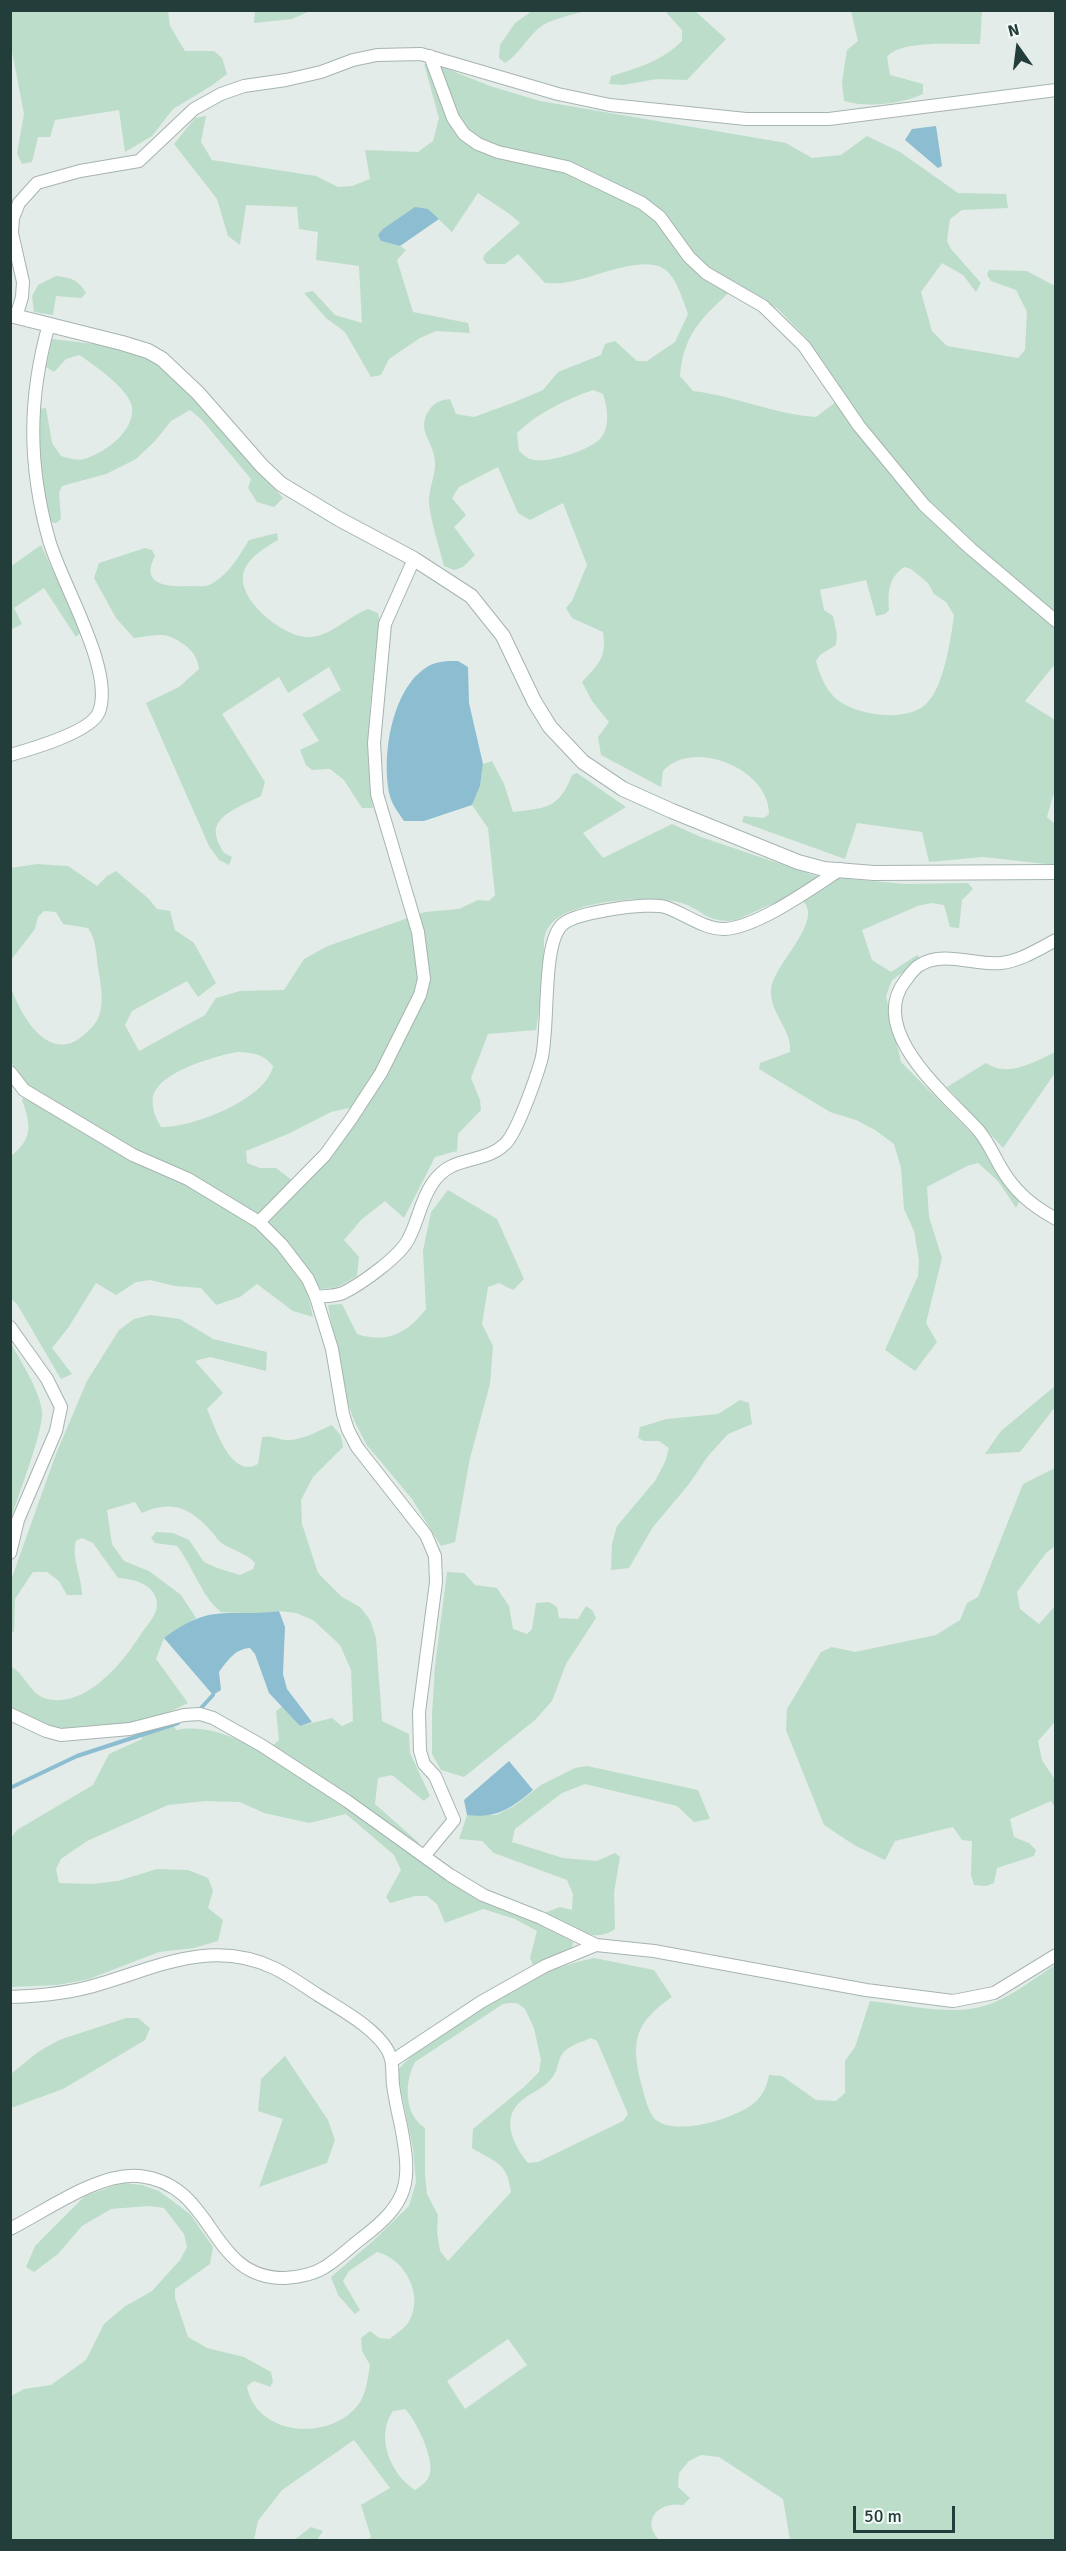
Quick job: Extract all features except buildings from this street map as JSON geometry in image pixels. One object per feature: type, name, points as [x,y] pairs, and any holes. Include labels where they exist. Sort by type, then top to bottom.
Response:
[{"type":"street","points":[[1056,90],[829,119],[746,119],[610,105],[558,94],[421,54],[377,55],[286,80],[244,86],[209,98],[194,109],[139,161],[63,175],[37,183],[22,198],[13,218],[12,233],[23,282],[22,297],[13,316],[122,343],[148,351],[162,359],[198,393],[262,466],[281,484],[339,519],[414,559],[471,596],[493,621],[510,648],[534,701],[550,727],[566,746],[603,777],[672,811],[798,862],[824,869],[874,873],[1056,872]]},
{"type":"street","points":[[430,56],[450,111],[464,134],[478,144],[498,152],[567,167],[642,202],[660,217],[689,257],[706,273],[747,295],[780,320],[804,346],[859,426],[924,505],[971,549],[1056,621]]},
{"type":"street","points":[[10,754],[78,730],[92,721],[98,713],[100,704],[101,680],[89,640],[49,541],[37,476],[33,442],[33,397],[49,324]]},
{"type":"street","points":[[259,1222],[325,1155],[351,1119],[381,1073],[420,996],[424,979],[418,932],[377,794],[374,742],[385,624],[414,559]]},
{"type":"street","points":[[316,1297],[341,1294],[397,1254],[408,1242],[427,1190],[440,1172],[448,1167],[484,1156],[506,1144],[522,1113],[542,1058],[550,958],[554,936],[562,924],[585,915],[645,906],[663,906],[709,926],[723,929],[737,927],[775,910],[841,869]]},
{"type":"street","points":[[1056,940],[1005,963],[988,964],[944,959],[921,964],[897,991],[893,1003],[898,1028],[914,1060],[988,1143],[1001,1167],[1025,1200],[1056,1219]]},
{"type":"street","points":[[10,1072],[24,1090],[133,1155],[188,1179],[259,1222],[282,1245],[308,1279],[332,1349],[343,1414],[348,1430],[357,1447],[426,1535],[435,1556],[436,1582],[420,1712],[420,1751],[424,1764],[435,1776],[454,1820],[425,1855]]},
{"type":"street","points":[[10,1327],[44,1373],[61,1407],[56,1431],[18,1520],[10,1553]]},
{"type":"street","points":[[10,1713],[46,1731],[61,1735],[130,1729],[184,1715],[200,1714],[213,1718],[270,1751],[425,1855],[450,1875],[483,1895],[541,1918],[596,1944],[654,1951],[866,1989],[953,2001],[994,1993],[1056,1955]]},
{"type":"street","points":[[392,2061],[481,2002],[545,1966],[596,1944]]},
{"type":"street","points":[[10,1997],[38,1996],[77,1990],[190,1956],[242,1958],[273,1967],[354,2018],[378,2038],[387,2049],[392,2061],[394,2092],[407,2158],[407,2180],[396,2207],[384,2221],[324,2267],[309,2275],[275,2278],[249,2270],[233,2260],[201,2212],[177,2189],[160,2181],[138,2176],[101,2182],[10,2229]]},
{"type":"green space","points":[[255,10],[310,11],[292,19],[254,23]]},
{"type":"green space","points":[[10,11],[168,11],[170,26],[185,51],[214,51],[222,58],[227,74],[173,109],[152,136],[125,152],[119,110],[55,120],[50,137],[38,137],[32,162],[22,164],[17,153],[24,114],[11,46]]},
{"type":"green space","points":[[532,11],[585,11],[543,25],[505,63],[499,58],[500,45],[515,23]]},
{"type":"green space","points":[[665,11],[695,11],[726,39],[687,80],[657,79],[623,85],[609,84],[611,76],[658,59],[682,41],[682,30]]},
{"type":"green space","points":[[851,11],[982,11],[980,44],[917,45],[894,51],[887,57],[890,75],[923,84],[923,94],[884,104],[844,101],[842,82],[847,50],[858,41]]},
{"type":"green space","points":[[424,64],[445,68],[490,86],[540,101],[786,143],[812,158],[841,155],[867,136],[900,152],[958,193],[1006,194],[1008,208],[962,210],[950,219],[947,241],[951,249],[981,283],[976,292],[963,275],[942,263],[921,292],[932,331],[947,346],[1018,358],[1025,350],[1027,312],[1016,290],[991,281],[987,275],[989,270],[1027,271],[1055,286],[1055,664],[1025,701],[1055,720],[1055,794],[1047,817],[1055,824],[1055,865],[983,857],[929,862],[922,832],[857,823],[845,859],[742,822],[744,816],[764,818],[769,814],[766,798],[757,784],[744,772],[728,763],[710,758],[693,757],[676,761],[663,771],[661,787],[601,755],[598,737],[609,722],[592,701],[582,682],[603,654],[603,632],[572,618],[566,608],[572,601],[587,565],[563,503],[530,520],[518,513],[498,467],[459,487],[452,498],[466,515],[454,527],[475,555],[463,567],[454,570],[444,566],[429,505],[435,461],[424,423],[432,407],[450,399],[456,414],[474,417],[543,390],[558,372],[601,355],[605,344],[615,341],[637,361],[647,361],[675,342],[688,314],[675,281],[659,266],[647,264],[619,268],[565,283],[545,283],[518,254],[505,264],[487,264],[483,259],[485,254],[520,223],[478,193],[452,232],[428,209],[381,241],[406,250],[397,260],[413,312],[468,323],[470,333],[436,331],[420,338],[389,359],[381,375],[371,377],[345,332],[326,318],[304,293],[313,291],[335,315],[362,323],[359,266],[316,260],[318,232],[299,229],[297,207],[246,205],[240,245],[228,236],[217,199],[174,144],[195,118],[206,116],[201,142],[212,160],[316,176],[338,187],[352,186],[370,179],[365,150],[418,152],[433,141],[439,118]],"holes":[[[737,285],[778,309],[807,339],[845,395],[816,417],[693,391],[680,376],[686,346],[698,324]],[[593,390],[603,394],[607,409],[603,435],[591,446],[558,458],[530,459],[519,451],[517,433],[562,402]],[[904,567],[911,569],[928,583],[934,594],[946,602],[954,615],[946,663],[932,697],[916,711],[892,715],[866,712],[853,708],[834,697],[821,676],[816,661],[820,655],[836,645],[837,634],[833,616],[824,610],[820,590],[866,580],[876,616],[885,614],[889,610],[890,586]]]},
{"type":"green space","points":[[56,276],[74,280],[86,293],[81,298],[56,296],[53,315],[34,312],[32,296],[38,285]]},
{"type":"green space","points":[[52,339],[110,346],[142,356],[161,368],[196,399],[283,498],[274,507],[257,502],[248,488],[251,479],[202,420],[190,410],[171,421],[136,459],[106,474],[62,486],[59,493],[61,519],[56,523],[49,522],[39,457],[38,409],[46,408],[52,443],[61,456],[78,460],[101,452],[117,440],[132,416],[129,400],[118,385],[79,355],[66,359],[54,372],[46,367]]},
{"type":"green space","points":[[277,533],[278,540],[258,553],[246,566],[243,581],[246,592],[253,603],[272,622],[295,634],[313,637],[330,631],[368,609],[378,613],[380,621],[369,738],[373,808],[362,808],[344,780],[330,769],[312,770],[306,765],[300,750],[319,741],[302,714],[341,690],[329,667],[288,693],[279,677],[222,714],[265,782],[261,796],[232,811],[219,821],[216,828],[217,840],[224,853],[232,857],[229,865],[219,860],[209,846],[146,703],[179,687],[199,669],[196,658],[184,644],[168,636],[134,638],[116,618],[94,578],[99,563],[145,548],[152,550],[155,556],[151,573],[159,583],[174,586],[207,586],[227,571],[249,540]]},
{"type":"green space","points":[[41,545],[81,632],[76,637],[44,588],[14,608],[22,624],[12,629],[10,627],[10,567]]},
{"type":"green space","points":[[492,761],[504,784],[513,812],[550,805],[562,795],[572,775],[577,773],[626,807],[583,833],[603,858],[672,824],[701,837],[816,876],[905,884],[968,883],[973,889],[962,900],[959,928],[950,927],[944,905],[931,903],[918,906],[862,930],[872,960],[891,972],[917,955],[922,959],[892,980],[886,996],[901,1062],[979,1141],[1019,1202],[1016,1208],[998,1181],[978,1163],[967,1166],[927,1187],[929,1217],[942,1258],[926,1323],[937,1342],[915,1371],[885,1350],[918,1276],[919,1260],[914,1231],[904,1209],[901,1168],[894,1144],[856,1120],[830,1112],[759,1069],[760,1063],[790,1052],[787,1035],[772,1002],[772,984],[806,925],[807,907],[801,900],[793,899],[728,921],[710,918],[687,905],[674,901],[639,899],[600,903],[582,908],[566,913],[550,925],[544,939],[545,967],[536,1030],[488,1034],[471,1078],[480,1100],[481,1110],[458,1134],[457,1151],[435,1157],[404,1218],[385,1201],[361,1220],[344,1240],[359,1257],[357,1276],[338,1287],[307,1291],[313,1317],[293,1311],[257,1284],[240,1297],[216,1305],[201,1288],[175,1286],[150,1280],[136,1282],[116,1295],[96,1283],[68,1328],[52,1348],[72,1374],[61,1379],[17,1304],[11,1299],[11,1156],[27,1137],[27,1116],[22,1100],[30,1087],[11,1062],[10,985],[21,1010],[38,1033],[48,1041],[60,1044],[72,1043],[96,1023],[101,1008],[101,987],[91,932],[88,928],[63,924],[56,912],[44,911],[38,917],[35,929],[11,960],[11,868],[37,864],[68,866],[97,886],[116,871],[149,899],[157,909],[170,911],[175,930],[194,943],[216,983],[198,997],[187,981],[132,1011],[125,1025],[139,1051],[205,1015],[216,998],[240,991],[284,990],[304,959],[328,946],[425,912],[459,909],[478,900],[489,901],[495,895],[488,828],[472,805],[480,786],[483,764]],"holes":[[[237,1052],[261,1056],[273,1066],[268,1078],[257,1090],[243,1100],[208,1117],[191,1123],[161,1127],[153,1104],[153,1096],[157,1087],[189,1066]],[[349,1108],[359,1115],[301,1187],[276,1168],[260,1168],[247,1163],[246,1151],[288,1134],[331,1112]]]},
{"type":"green space","points":[[1055,1052],[1055,1073],[1003,1148],[947,1087],[986,1063],[994,1067],[1012,1069],[1030,1064]]},
{"type":"green space","points":[[448,1190],[497,1219],[524,1279],[513,1290],[499,1283],[488,1287],[482,1324],[493,1346],[490,1384],[470,1458],[455,1542],[441,1546],[412,1499],[366,1444],[354,1420],[344,1393],[328,1305],[342,1304],[357,1334],[368,1337],[387,1337],[412,1324],[426,1309],[423,1251],[431,1212]]},
{"type":"green space","points":[[150,1315],[180,1319],[213,1339],[267,1352],[266,1371],[210,1357],[195,1361],[223,1393],[207,1409],[225,1449],[240,1465],[248,1467],[258,1464],[262,1437],[298,1439],[332,1425],[341,1436],[343,1447],[313,1477],[301,1500],[302,1524],[318,1573],[342,1597],[360,1607],[370,1620],[376,1638],[382,1721],[409,1734],[410,1753],[430,1796],[424,1801],[392,1775],[378,1778],[375,1804],[419,1843],[411,1853],[475,1898],[541,1923],[573,1942],[572,1948],[533,1965],[530,1958],[537,1931],[515,1919],[483,1909],[445,1923],[437,1904],[427,1896],[415,1896],[390,1903],[386,1897],[401,1870],[394,1855],[346,1814],[309,1823],[264,1813],[240,1802],[205,1801],[168,1805],[87,1841],[61,1859],[56,1869],[59,1883],[92,1884],[118,1881],[157,1869],[188,1870],[208,1878],[213,1891],[208,1908],[223,1920],[218,1941],[194,1948],[159,1952],[89,1979],[57,1985],[11,1987],[11,1838],[17,1830],[93,1785],[109,1754],[142,1739],[139,1722],[101,1728],[63,1729],[42,1724],[22,1714],[11,1707],[10,1666],[41,1697],[62,1700],[77,1696],[103,1680],[115,1668],[153,1618],[156,1610],[155,1597],[148,1587],[137,1581],[118,1578],[93,1543],[82,1538],[76,1541],[75,1547],[82,1595],[67,1595],[59,1581],[47,1572],[33,1572],[15,1599],[14,1631],[11,1634],[11,1580],[56,1454],[87,1381],[119,1330],[134,1319]],"holes":[[[135,1502],[142,1513],[162,1507],[188,1511],[203,1523],[221,1543],[244,1554],[255,1563],[253,1569],[240,1575],[204,1562],[189,1540],[173,1533],[156,1532],[151,1538],[155,1543],[177,1546],[208,1598],[221,1612],[296,1613],[313,1620],[340,1645],[351,1670],[353,1721],[342,1726],[332,1718],[300,1726],[283,1706],[276,1711],[279,1740],[264,1753],[243,1742],[211,1731],[176,1730],[167,1713],[188,1703],[156,1659],[164,1638],[196,1618],[181,1595],[149,1571],[124,1561],[112,1544],[107,1510]]]},
{"type":"green space","points":[[11,1343],[33,1384],[40,1402],[42,1419],[11,1519]]},
{"type":"green space","points":[[1055,1386],[1055,1407],[1020,1452],[985,1454],[1001,1431]]},
{"type":"green space","points":[[740,1400],[749,1403],[752,1424],[728,1434],[708,1456],[689,1484],[653,1527],[629,1568],[611,1570],[612,1544],[617,1526],[655,1481],[669,1448],[659,1441],[644,1441],[638,1438],[640,1427],[667,1419],[718,1414]]},
{"type":"green space","points":[[1055,1468],[1055,1546],[1046,1553],[1017,1592],[1020,1609],[1039,1624],[1055,1606],[1055,1722],[1038,1741],[1042,1760],[1055,1780],[1055,1807],[1051,1801],[1010,1819],[1014,1837],[1029,1843],[1036,1850],[1034,1856],[997,1868],[994,1883],[986,1886],[974,1885],[971,1875],[972,1841],[962,1840],[953,1827],[895,1841],[885,1860],[854,1845],[824,1825],[786,1730],[787,1709],[821,1652],[832,1647],[855,1652],[936,1635],[960,1620],[967,1603],[978,1597],[1023,1484]]},
{"type":"green space","points":[[447,1572],[464,1573],[475,1585],[497,1588],[509,1606],[513,1629],[527,1634],[532,1629],[536,1603],[549,1602],[557,1607],[559,1618],[578,1619],[586,1606],[592,1610],[596,1618],[566,1664],[552,1701],[535,1720],[464,1777],[441,1770],[432,1754],[435,1666]]},
{"type":"green space","points":[[587,1766],[698,1790],[710,1819],[694,1822],[677,1806],[585,1784],[562,1793],[515,1829],[512,1842],[563,1858],[597,1861],[615,1853],[620,1857],[614,1893],[615,1929],[606,1934],[597,1935],[579,1932],[544,1913],[560,1907],[572,1910],[573,1894],[567,1880],[494,1853],[482,1841],[459,1839],[467,1815],[496,1815],[514,1806],[541,1785],[575,1768]]},
{"type":"green space","points":[[594,1958],[654,1970],[672,1997],[650,2015],[643,2024],[636,2043],[636,2055],[646,2101],[654,2118],[663,2124],[674,2126],[716,2121],[741,2111],[760,2097],[769,2075],[782,2076],[816,2100],[836,2101],[845,2093],[845,2061],[855,2047],[870,2001],[932,2009],[963,2010],[993,2003],[1055,1965],[1055,2540],[790,2540],[783,2499],[719,2457],[701,2455],[689,2461],[679,2473],[678,2487],[690,2498],[683,2505],[675,2504],[660,2509],[652,2519],[654,2532],[659,2540],[367,2540],[371,2537],[361,2505],[390,2488],[354,2440],[282,2490],[258,2521],[254,2540],[11,2540],[11,2396],[24,2389],[51,2385],[86,2360],[104,2324],[124,2307],[152,2291],[180,2260],[187,2247],[184,2234],[164,2208],[148,2206],[111,2209],[82,2226],[58,2254],[34,2272],[26,2267],[35,2246],[85,2196],[122,2183],[142,2185],[159,2191],[190,2214],[213,2247],[210,2264],[175,2289],[175,2298],[188,2337],[207,2348],[244,2357],[271,2372],[273,2382],[270,2387],[254,2381],[247,2386],[253,2403],[264,2415],[278,2424],[295,2428],[313,2428],[330,2425],[346,2417],[361,2401],[367,2381],[370,2365],[362,2351],[361,2338],[370,2331],[379,2338],[390,2339],[408,2323],[413,2313],[413,2291],[410,2280],[396,2262],[387,2256],[377,2252],[349,2271],[343,2281],[360,2310],[355,2314],[338,2295],[331,2277],[409,2206],[416,2182],[413,2149],[397,2071],[424,2046],[504,1994],[538,1976]],"holes":[[[517,2003],[525,2009],[534,2028],[541,2060],[539,2072],[473,2129],[472,2148],[499,2164],[507,2175],[511,2192],[448,2261],[440,2251],[437,2232],[438,2215],[427,2194],[425,2128],[418,2122],[410,2107],[409,2079],[415,2062],[503,2004]],[[591,2038],[597,2041],[628,2114],[623,2121],[538,2162],[528,2163],[514,2141],[510,2124],[511,2116],[521,2101],[551,2079],[562,2054],[573,2045]],[[508,2339],[527,2365],[465,2409],[447,2381]],[[405,2409],[409,2414],[419,2430],[429,2458],[431,2466],[429,2476],[415,2490],[398,2474],[388,2454],[385,2432],[393,2411]]]},
{"type":"green space","points":[[126,2018],[138,2018],[150,2028],[145,2040],[63,2089],[11,2108],[11,2074],[38,2052],[59,2040]]},
{"type":"green space","points":[[285,2056],[328,2120],[335,2140],[327,2163],[259,2187],[283,2119],[258,2111],[261,2079]]},
{"type":"green space","points":[[311,2527],[323,2531],[317,2540],[294,2540]]},
{"type":"water","points":[[936,126],[942,166],[938,168],[905,140],[912,129]]},
{"type":"water","points":[[415,207],[428,209],[439,219],[400,246],[381,241],[378,235],[383,229]]},
{"type":"water","points":[[458,661],[468,667],[469,703],[483,764],[480,786],[472,805],[424,821],[404,821],[391,799],[388,781],[388,745],[397,708],[415,677],[427,667],[438,662]]},
{"type":"water","points":[[279,1611],[285,1627],[283,1674],[287,1689],[312,1722],[300,1726],[269,1693],[255,1654],[250,1648],[236,1653],[226,1663],[219,1672],[221,1690],[213,1695],[164,1638],[181,1627],[208,1615]]},
{"type":"water","points":[[509,1761],[533,1790],[503,1811],[487,1815],[467,1815],[464,1800]]},
{"type":"waterway","points":[[201,1708],[213,1695]]},
{"type":"waterway","points":[[10,1788],[77,1756],[178,1723]]}]
